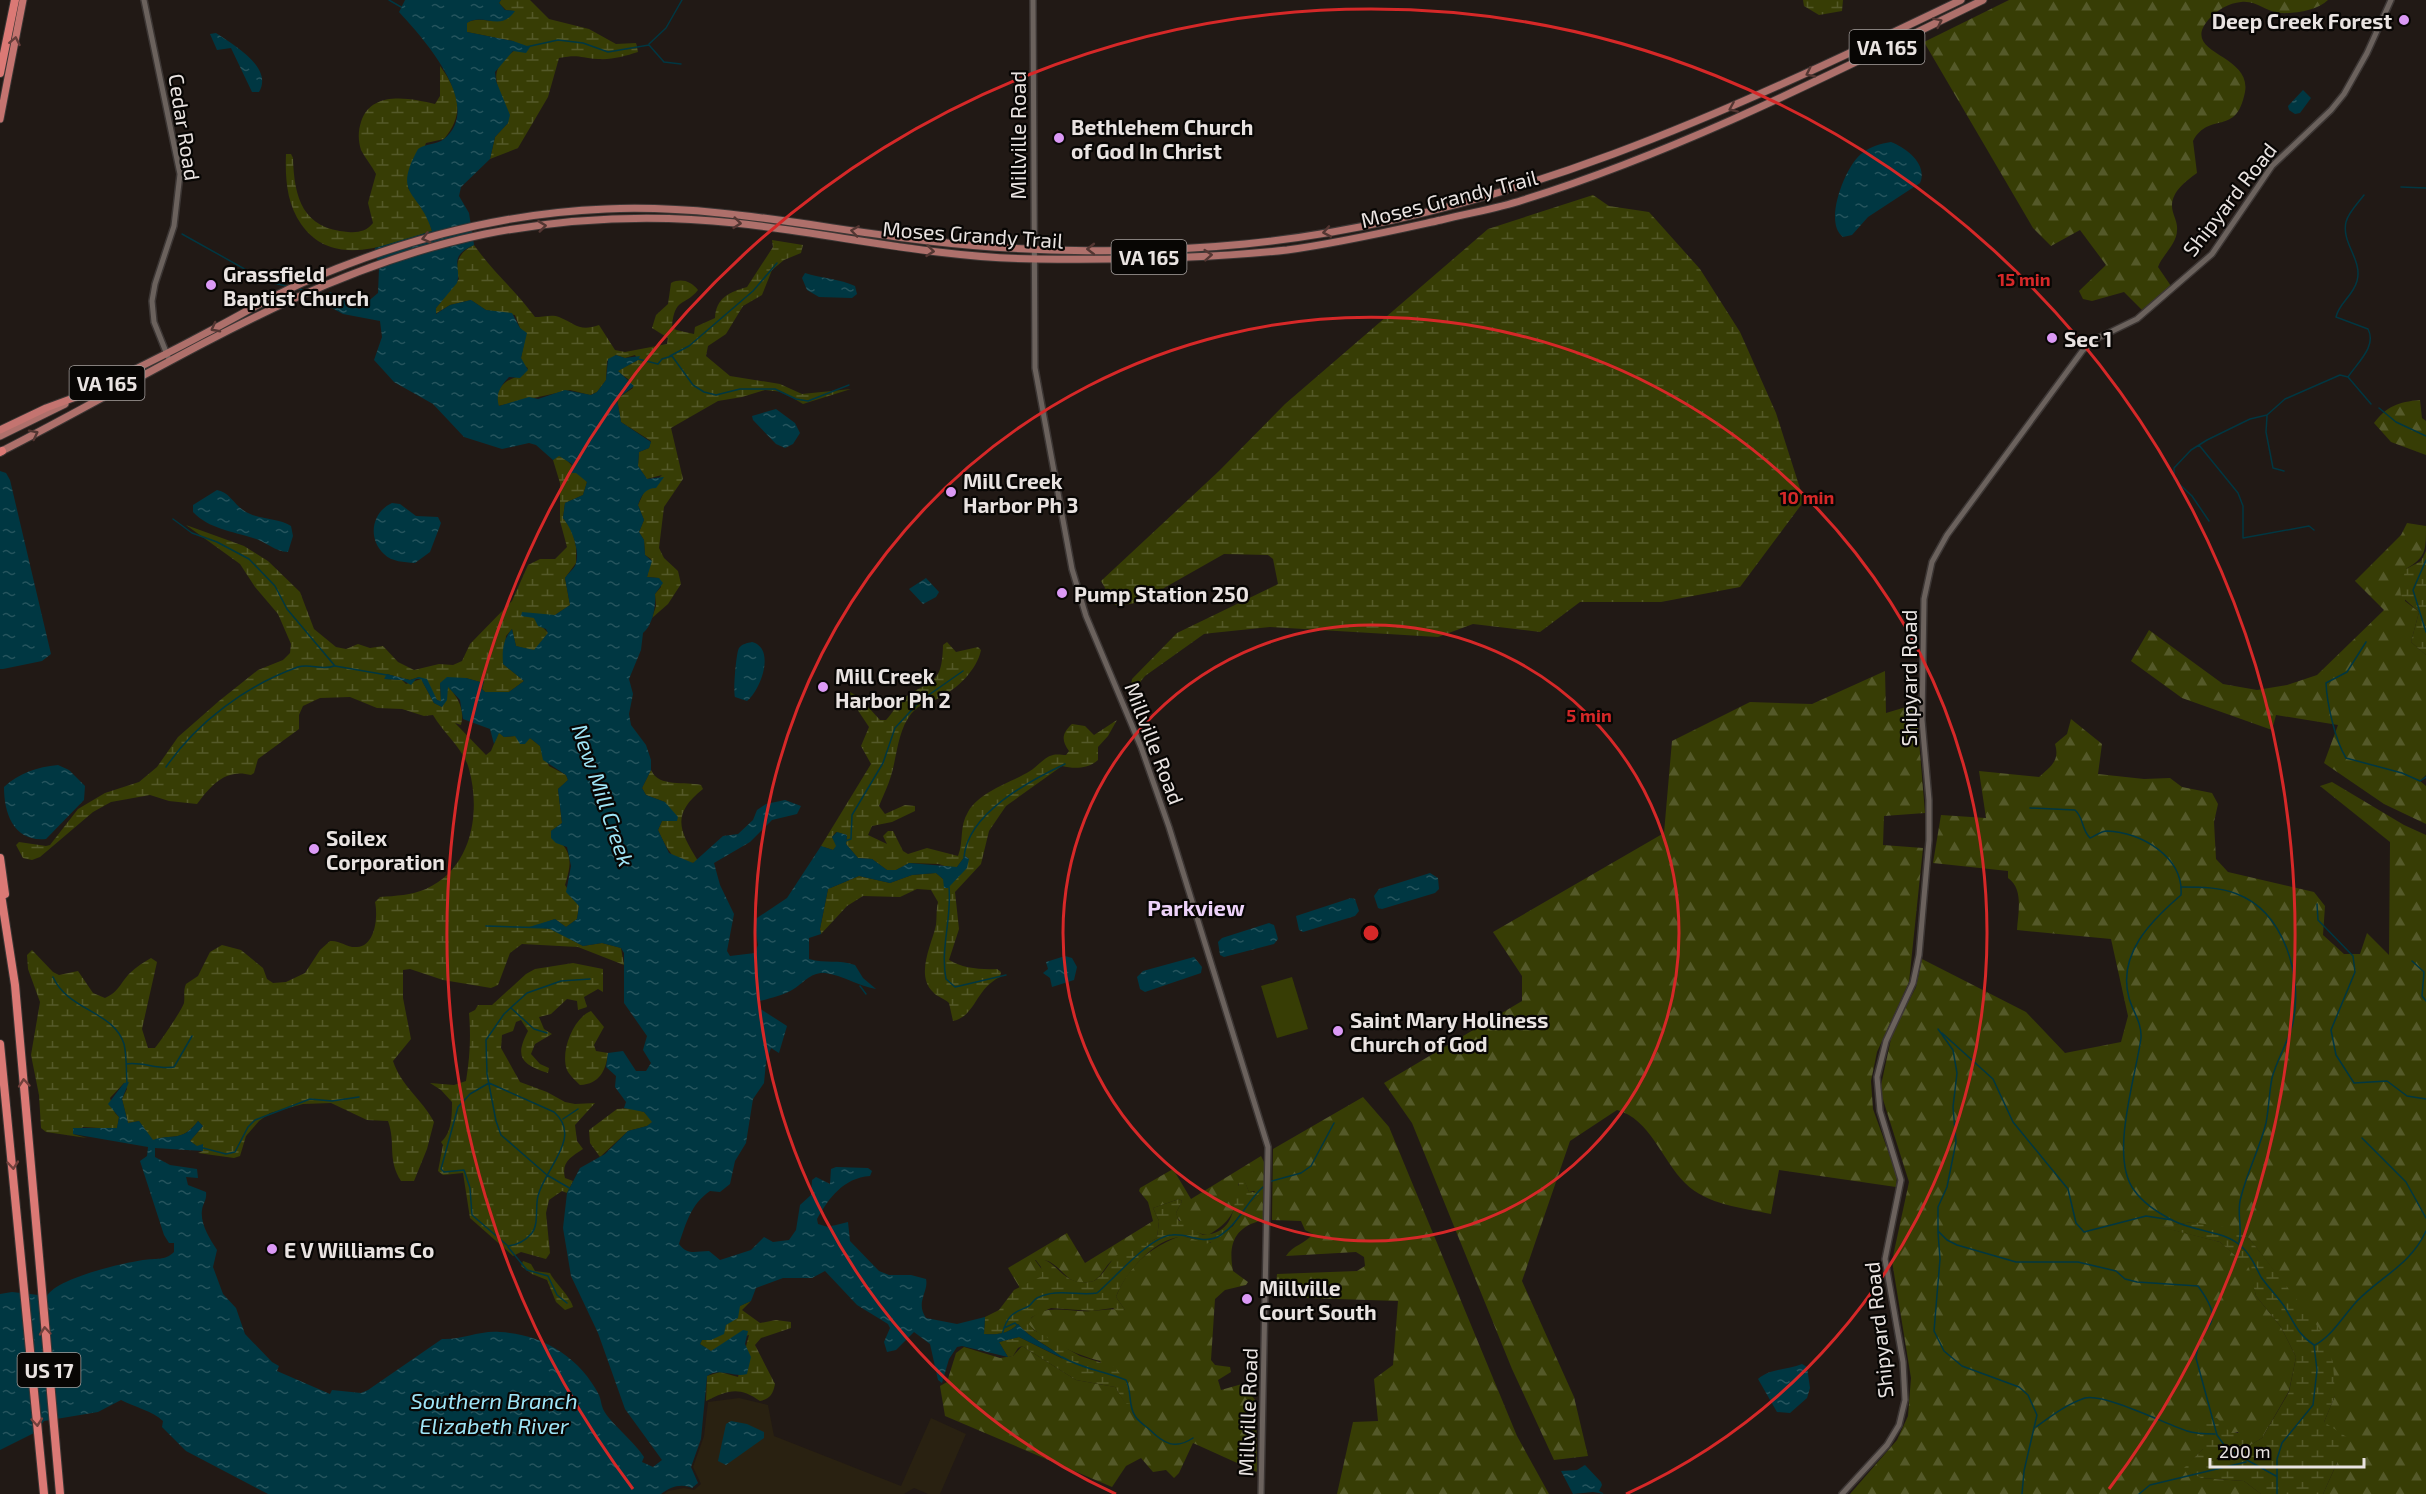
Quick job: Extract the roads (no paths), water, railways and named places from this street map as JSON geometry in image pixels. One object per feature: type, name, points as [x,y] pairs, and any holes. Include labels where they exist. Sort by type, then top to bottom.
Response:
[{"type":"highway","points":[[0,73],[15,0]]},
{"type":"highway","points":[[0,119],[24,0]]},
{"type":"highway","points":[[0,430],[46,408],[84,394]]},
{"type":"highway","points":[[0,858],[2,889]]},
{"type":"highway","name":"US 17","points":[[2,889],[15,985],[60,1494]]},
{"type":"highway","name":"US 17","points":[[0,1044],[44,1494]]},
{"type":"main road","name":"Moses Grandy Trail","points":[[0,436],[167,354],[305,282],[362,258],[406,244],[483,225],[592,210],[654,208],[713,211],[982,247],[1161,249],[1246,244],[1401,219],[1499,194],[1595,163],[1730,109],[1960,0]]},
{"type":"main road","name":"Moses Grandy Trail","points":[[1,452],[314,289],[364,269],[431,247],[484,235],[610,219],[710,221],[919,250],[1034,259],[1190,256],[1288,250],[1397,230],[1519,202],[1627,163],[1791,93],[1983,0]]},
{"type":"street","name":"Cedar Road","points":[[144,0],[180,174],[174,226],[155,285],[152,302],[154,322],[171,362]]},
{"type":"street","name":"Millville Road","points":[[1033,0],[1036,380],[1077,590],[1141,747],[1169,827],[1268,1148],[1261,1494]]},
{"type":"street","name":"Shipyard Road","points":[[1842,1494],[1887,1445],[1899,1425],[1905,1400],[1903,1362],[1885,1259],[1902,1180],[1880,1111],[1876,1077],[1886,1041],[1913,983],[1919,955],[1929,828],[1922,720],[1923,610],[1932,562],[1947,535],[2083,350],[2094,340],[2137,319],[2210,257],[2272,166],[2337,103],[2367,53],[2391,0]]},
{"type":"water","points":[[405,0],[501,0],[499,3],[505,10],[515,11],[509,17],[498,22],[473,20],[467,23],[467,32],[513,41],[530,47],[526,53],[513,51],[495,72],[496,81],[510,115],[508,123],[495,137],[490,159],[461,187],[459,196],[469,213],[474,245],[466,249],[458,258],[457,283],[436,308],[436,314],[450,305],[471,300],[486,310],[512,313],[520,328],[527,333],[521,358],[528,370],[520,378],[509,377],[499,390],[499,406],[529,397],[538,399],[565,390],[591,395],[597,392],[606,380],[608,359],[616,355],[625,358],[640,356],[638,360],[618,371],[634,386],[617,399],[621,422],[651,442],[649,448],[639,452],[638,466],[647,479],[664,477],[656,488],[644,493],[638,505],[644,520],[639,532],[644,540],[645,555],[652,561],[647,577],[659,578],[663,583],[655,594],[653,615],[643,633],[641,650],[629,679],[633,694],[629,714],[631,725],[646,745],[651,760],[651,770],[642,788],[646,795],[665,802],[678,817],[677,821],[662,821],[658,830],[669,853],[693,863],[723,836],[738,834],[753,820],[757,810],[766,804],[785,800],[801,806],[797,814],[772,820],[750,842],[714,863],[720,885],[734,914],[727,951],[730,956],[755,953],[758,945],[754,920],[787,898],[821,846],[833,850],[836,846],[832,837],[837,832],[847,835],[846,844],[858,858],[872,859],[887,870],[896,870],[909,863],[957,867],[965,856],[969,859],[967,868],[948,888],[944,888],[943,879],[936,873],[912,875],[890,883],[859,876],[828,889],[821,934],[809,938],[809,959],[855,965],[863,978],[876,989],[838,976],[820,973],[811,976],[788,992],[760,1001],[759,1008],[787,1026],[779,1053],[771,1048],[766,1062],[764,1083],[753,1099],[746,1143],[735,1161],[730,1184],[720,1192],[710,1191],[703,1196],[690,1214],[679,1244],[689,1251],[709,1251],[720,1260],[751,1250],[764,1237],[773,1242],[789,1240],[796,1230],[800,1205],[811,1195],[812,1180],[816,1177],[830,1184],[831,1169],[836,1167],[868,1168],[872,1171],[870,1176],[852,1181],[838,1190],[817,1219],[818,1224],[828,1227],[848,1222],[850,1241],[879,1271],[889,1275],[911,1275],[926,1279],[922,1307],[926,1318],[957,1324],[985,1317],[984,1334],[1002,1333],[1018,1324],[1028,1334],[1066,1360],[1019,1337],[999,1342],[1008,1357],[962,1346],[957,1347],[949,1359],[942,1383],[938,1380],[930,1344],[914,1332],[896,1350],[887,1352],[884,1342],[890,1328],[888,1324],[857,1305],[825,1271],[812,1278],[783,1278],[756,1288],[751,1301],[740,1306],[738,1318],[726,1325],[724,1334],[711,1340],[702,1340],[700,1344],[711,1351],[743,1330],[748,1331],[745,1344],[751,1357],[747,1374],[717,1372],[707,1376],[701,1439],[691,1467],[698,1483],[692,1488],[676,1486],[661,1494],[268,1494],[186,1451],[162,1427],[163,1421],[121,1400],[98,1412],[44,1421],[36,1432],[0,1450],[0,1294],[12,1292],[47,1296],[53,1289],[76,1277],[143,1260],[164,1258],[174,1252],[174,1243],[169,1243],[164,1235],[140,1161],[147,1156],[148,1147],[73,1134],[73,1128],[117,1128],[119,1117],[108,1104],[124,1083],[129,1082],[122,1099],[128,1123],[139,1121],[153,1140],[182,1135],[198,1121],[203,1126],[190,1141],[197,1146],[203,1144],[203,1151],[155,1148],[155,1157],[170,1165],[197,1169],[198,1178],[186,1177],[188,1185],[206,1192],[202,1210],[203,1221],[217,1250],[213,1267],[223,1294],[236,1308],[245,1334],[272,1362],[279,1366],[277,1371],[330,1394],[332,1390],[361,1393],[442,1339],[493,1332],[531,1337],[558,1350],[581,1369],[599,1395],[606,1414],[644,1457],[642,1462],[653,1467],[662,1460],[625,1409],[598,1333],[571,1276],[563,1228],[567,1193],[580,1168],[605,1154],[628,1131],[647,1126],[652,1122],[644,1112],[624,1108],[626,1102],[615,1087],[616,1076],[606,1067],[608,1053],[623,1051],[636,1071],[646,1071],[651,1063],[643,1050],[647,1036],[624,1003],[624,953],[621,948],[602,943],[583,946],[546,927],[529,927],[555,919],[566,927],[577,919],[579,906],[566,892],[571,866],[567,847],[556,843],[551,838],[551,831],[562,823],[558,789],[568,780],[566,775],[543,760],[540,746],[530,738],[525,744],[520,744],[515,736],[504,737],[499,733],[494,744],[490,729],[463,719],[460,700],[448,687],[447,700],[442,707],[434,703],[421,679],[416,679],[411,685],[402,680],[384,679],[387,674],[410,680],[419,677],[427,679],[437,700],[441,701],[440,683],[447,677],[466,678],[480,682],[484,680],[482,689],[485,692],[509,692],[524,681],[503,664],[505,641],[512,629],[516,646],[534,650],[548,633],[546,629],[538,626],[534,618],[521,616],[522,612],[555,615],[570,605],[565,578],[575,566],[577,554],[570,528],[563,518],[565,503],[583,495],[587,482],[576,473],[570,473],[572,464],[559,456],[553,460],[536,445],[529,443],[502,449],[464,437],[433,404],[394,382],[374,360],[382,337],[380,321],[343,314],[317,300],[330,292],[353,302],[359,309],[378,293],[379,269],[375,248],[432,231],[427,217],[410,192],[407,176],[418,149],[444,139],[455,125],[458,109],[446,72],[422,38],[399,12]]},
{"type":"water","points":[[216,33],[241,50],[256,65],[261,74],[262,83],[259,92],[252,92],[231,48],[217,50],[210,34]]},
{"type":"water","points":[[2303,90],[2311,98],[2300,113],[2295,114],[2289,110],[2288,106]]},
{"type":"water","points":[[1891,142],[1915,158],[1921,170],[1920,183],[1868,217],[1852,235],[1843,237],[1837,230],[1836,208],[1838,195],[1849,170],[1865,151]]},
{"type":"water","points":[[805,273],[855,286],[857,294],[852,298],[819,297],[807,290],[802,278]]},
{"type":"water","points":[[776,409],[795,423],[800,433],[793,444],[785,448],[776,444],[753,420],[752,416]]},
{"type":"water","points":[[0,471],[6,473],[10,480],[51,654],[42,661],[3,669],[0,669]]},
{"type":"water","points":[[217,490],[225,493],[248,513],[291,526],[293,536],[288,552],[257,539],[213,526],[199,518],[193,512],[193,505]]},
{"type":"water","points":[[392,503],[400,504],[416,516],[438,517],[441,523],[430,552],[415,563],[391,559],[384,554],[375,541],[376,519],[385,507]]},
{"type":"water","points":[[926,578],[939,592],[936,597],[923,604],[909,589]]},
{"type":"water","points":[[752,642],[759,646],[765,660],[761,679],[747,701],[735,697],[735,672],[739,648]]},
{"type":"water","points":[[58,765],[69,770],[85,786],[84,800],[46,839],[26,836],[13,824],[9,816],[4,787],[29,771]]},
{"type":"water","points":[[1430,873],[1438,878],[1439,889],[1435,893],[1382,909],[1378,908],[1374,896],[1379,889]]},
{"type":"water","points":[[1351,898],[1355,899],[1359,911],[1355,916],[1303,932],[1299,930],[1296,916]]},
{"type":"water","points":[[1269,923],[1274,925],[1278,939],[1274,944],[1224,957],[1220,955],[1218,942],[1222,938]]},
{"type":"water","points":[[1065,956],[1072,958],[1077,967],[1074,980],[1052,987],[1050,978],[1043,973],[1048,969],[1046,962]]},
{"type":"water","points":[[1194,957],[1202,967],[1201,973],[1145,992],[1140,989],[1137,977],[1143,971]]},
{"type":"water","points":[[1802,1364],[1807,1367],[1810,1388],[1807,1398],[1790,1413],[1777,1412],[1758,1379],[1768,1373]]},
{"type":"water","points":[[731,1421],[747,1424],[764,1432],[764,1438],[726,1465],[718,1461],[726,1424]]},
{"type":"water","points":[[1585,1465],[1601,1482],[1599,1491],[1605,1494],[1593,1492],[1573,1494],[1561,1471],[1577,1470]]},
{"type":"waterway","points":[[389,0],[401,7]]},
{"type":"waterway","points":[[649,44],[666,28],[682,0]]},
{"type":"waterway","points":[[526,47],[558,40],[583,43],[608,52],[649,45],[664,62],[681,64]]},
{"type":"waterway","points":[[2401,187],[2426,188]]},
{"type":"waterway","points":[[2348,377],[2365,354],[2370,342],[2368,329],[2336,317],[2357,281],[2357,266],[2345,230],[2349,215],[2364,195]]},
{"type":"waterway","points":[[182,234],[268,282],[287,286]]},
{"type":"waterway","points":[[670,356],[689,346],[753,291],[777,263]]},
{"type":"waterway","points":[[299,289],[303,290]]},
{"type":"waterway","points":[[316,292],[326,295]]},
{"type":"waterway","points":[[638,359],[658,364],[662,359],[672,356],[693,385],[704,392],[716,395],[740,389],[775,389],[796,399],[808,401],[849,385]]},
{"type":"waterway","points":[[2209,521],[2192,496],[2174,479],[2174,468],[2191,450],[2250,419],[2267,415],[2285,399],[2340,375],[2348,377],[2371,404]]},
{"type":"waterway","points":[[2379,408],[2396,422],[2426,436]]},
{"type":"waterway","points":[[2267,416],[2266,432],[2273,468],[2284,471]]},
{"type":"waterway","points":[[2199,445],[2238,493],[2243,506],[2243,538],[2309,526],[2314,530]]},
{"type":"waterway","points":[[173,519],[192,533],[217,542],[249,559],[275,586],[287,609],[335,666],[387,675]]},
{"type":"waterway","points":[[2426,560],[2413,590],[2426,632]]},
{"type":"waterway","points":[[2366,642],[2347,672],[2326,683],[2332,722],[2338,742],[2346,758],[2402,773],[2420,781],[2426,777]]},
{"type":"waterway","points":[[166,767],[208,720],[260,684],[298,667],[334,666]]},
{"type":"waterway","points":[[845,841],[851,839],[852,815],[883,763],[895,728],[920,701],[963,671]]},
{"type":"waterway","points":[[964,857],[968,841],[976,826],[1002,800],[1065,764]]},
{"type":"waterway","points":[[2030,808],[2075,810],[2090,838],[2107,831],[2120,832],[2146,842],[2168,858],[2180,881],[2181,895],[2148,927],[2132,953],[2128,967],[2129,998],[2139,1022],[2141,1038],[2126,1116],[2124,1158],[2127,1176],[2134,1190],[2152,1208],[2182,1225],[2227,1237],[2242,1247],[2300,1332],[2314,1345],[2317,1370],[2313,1405],[2282,1443],[2277,1459],[2277,1494]]},
{"type":"waterway","points":[[949,887],[944,956],[946,979],[955,987],[1006,975]]},
{"type":"waterway","points":[[2182,887],[2224,890],[2253,903],[2267,915],[2278,930],[2292,966],[2295,985],[2293,1022],[2272,1078],[2266,1123],[2241,1197],[2239,1242]]},
{"type":"waterway","points":[[2317,904],[2318,920],[2353,956],[2355,972],[2331,1030],[2336,1055],[2354,1083],[2387,1081],[2407,1096],[2426,1099]]},
{"type":"waterway","points":[[486,926],[551,928]]},
{"type":"waterway","points":[[2412,961],[2424,972],[2422,996],[2426,1001]]},
{"type":"waterway","points":[[53,977],[69,997],[111,1024],[119,1033],[125,1049],[127,1083]]},
{"type":"waterway","points":[[571,1189],[547,1175],[501,1135],[487,1074],[486,1040],[504,1014],[527,993],[561,981],[590,979]]},
{"type":"waterway","points":[[860,986],[866,994]]},
{"type":"waterway","points":[[511,1008],[534,1029],[547,1033]]},
{"type":"waterway","points":[[1938,1029],[1953,1050],[1957,1073],[1953,1107],[1956,1142],[1947,1187],[1938,1207],[1938,1231],[1947,1240],[1957,1245],[2016,1262],[2078,1262],[2116,1271],[2125,1279],[2137,1282],[2198,1286],[2212,1310],[2212,1318],[2198,1346],[2196,1358],[2217,1435],[2227,1449],[2276,1476]]},
{"type":"waterway","points":[[1942,1033],[1993,1079],[2013,1122],[2068,1189],[2076,1223],[2084,1232],[2146,1216],[2172,1220]]},
{"type":"waterway","points":[[126,1064],[174,1067],[192,1036]]},
{"type":"waterway","points":[[489,1083],[554,1112],[562,1122],[565,1132],[564,1142],[538,1196],[534,1229],[524,1240],[508,1246],[472,1215],[470,1188],[464,1170],[444,1172],[441,1169],[458,1107],[470,1094],[489,1083]]},
{"type":"waterway","points":[[203,1148],[226,1154],[235,1152],[248,1127],[255,1120],[310,1099],[332,1101],[359,1097]]},
{"type":"waterway","points":[[563,1119],[578,1109]]},
{"type":"waterway","points":[[1268,1182],[1301,1173],[1311,1166],[1334,1123]]},
{"type":"waterway","points":[[2362,1138],[2406,1182],[2426,1218]]},
{"type":"waterway","points":[[1004,1328],[1013,1314],[1044,1295],[1097,1293],[1143,1250],[1163,1237],[1178,1235],[1209,1239],[1221,1235],[1263,1187]]},
{"type":"waterway","points":[[2315,1345],[2332,1331],[2357,1301],[2404,1261],[2426,1231]]},
{"type":"waterway","points":[[1938,1232],[1940,1259],[1934,1331],[1944,1351],[1962,1366],[2019,1387],[2028,1395],[2037,1415],[2024,1471],[2022,1494]]},
{"type":"waterway","points":[[508,1247],[527,1270],[548,1276],[557,1295],[567,1303]]},
{"type":"waterway","points":[[1002,1335],[1004,1328],[1015,1323],[1017,1325]]},
{"type":"waterway","points":[[1062,1357],[1126,1380],[1131,1408],[1135,1416],[1165,1442],[1181,1444],[1193,1438]]},
{"type":"waterway","points":[[2036,1427],[2072,1404],[2085,1398],[2094,1398],[2120,1404],[2187,1431],[2215,1434]]},
{"type":"waterway","points":[[2139,1494],[2150,1485],[2246,1462]]},
{"type":"place","name":"Deep Creek Forest","points":[[2404,20]]},
{"type":"place","name":"Bethlehem Church of God In Christ","points":[[1059,138]]},
{"type":"place","name":"Grassfield Baptist Church","points":[[211,285]]},
{"type":"place","name":"Sec 1","points":[[2052,338]]},
{"type":"place","name":"Mill Creek Harbor Ph 3","points":[[951,492]]},
{"type":"place","name":"Pump Station 250","points":[[1062,593]]},
{"type":"place","name":"Mill Creek Harbor Ph 2","points":[[823,687]]},
{"type":"place","name":"Soilex Corporation","points":[[314,849]]},
{"type":"place","name":"Saint Mary Holiness Church of God","points":[[1338,1031]]},
{"type":"place","name":"E V Williams Co","points":[[272,1249]]},
{"type":"place","name":"Millville Court South","points":[[1247,1299]]},
{"type":"district","name":"Parkview","points":[[1196,907]]},
{"type":"water label","name":"New Mill Creek","points":[[604,795]]},
{"type":"water label","name":"Southern Branch Elizabeth River","points":[[494,1412]]}]
